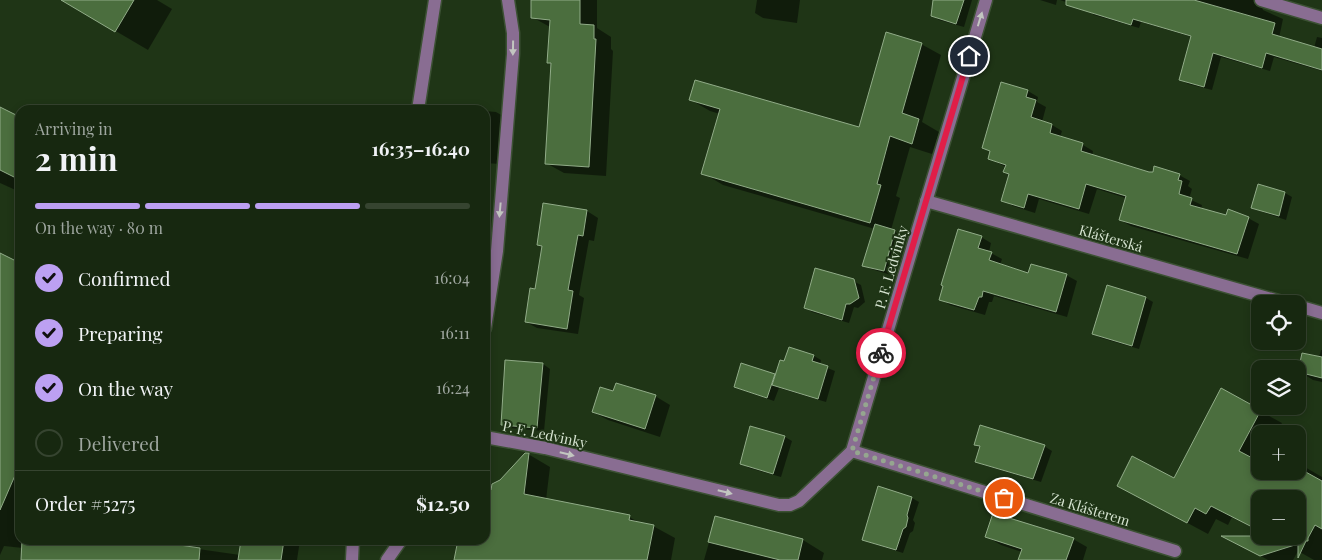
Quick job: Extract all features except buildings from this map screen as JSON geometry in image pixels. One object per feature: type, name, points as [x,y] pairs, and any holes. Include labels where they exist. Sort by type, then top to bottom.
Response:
[{"type":"street","points":[[419,105],[434,0]]},
{"type":"street","points":[[490,296],[497,251],[513,54],[513,33],[508,0]]},
{"type":"street","name":"P. F. Ledvinky","points":[[490,438],[545,448],[780,505],[790,505],[799,501],[852,451],[986,0]]},
{"type":"street","points":[[1261,0],[1322,18]]},
{"type":"street","name":"Klášterská","points":[[926,202],[1257,295]]},
{"type":"street","points":[[1306,308],[1322,313]]},
{"type":"street","name":"Za Klášterem","points":[[852,451],[1175,551]]},
{"type":"street","points":[[352,560],[353,545]]},
{"type":"street","points":[[387,560],[398,545]]},
{"type":"way so far","points":[[881,353],[852,451],[1004,498]]},
{"type":"route","points":[[881,353],[969,56]]}]
